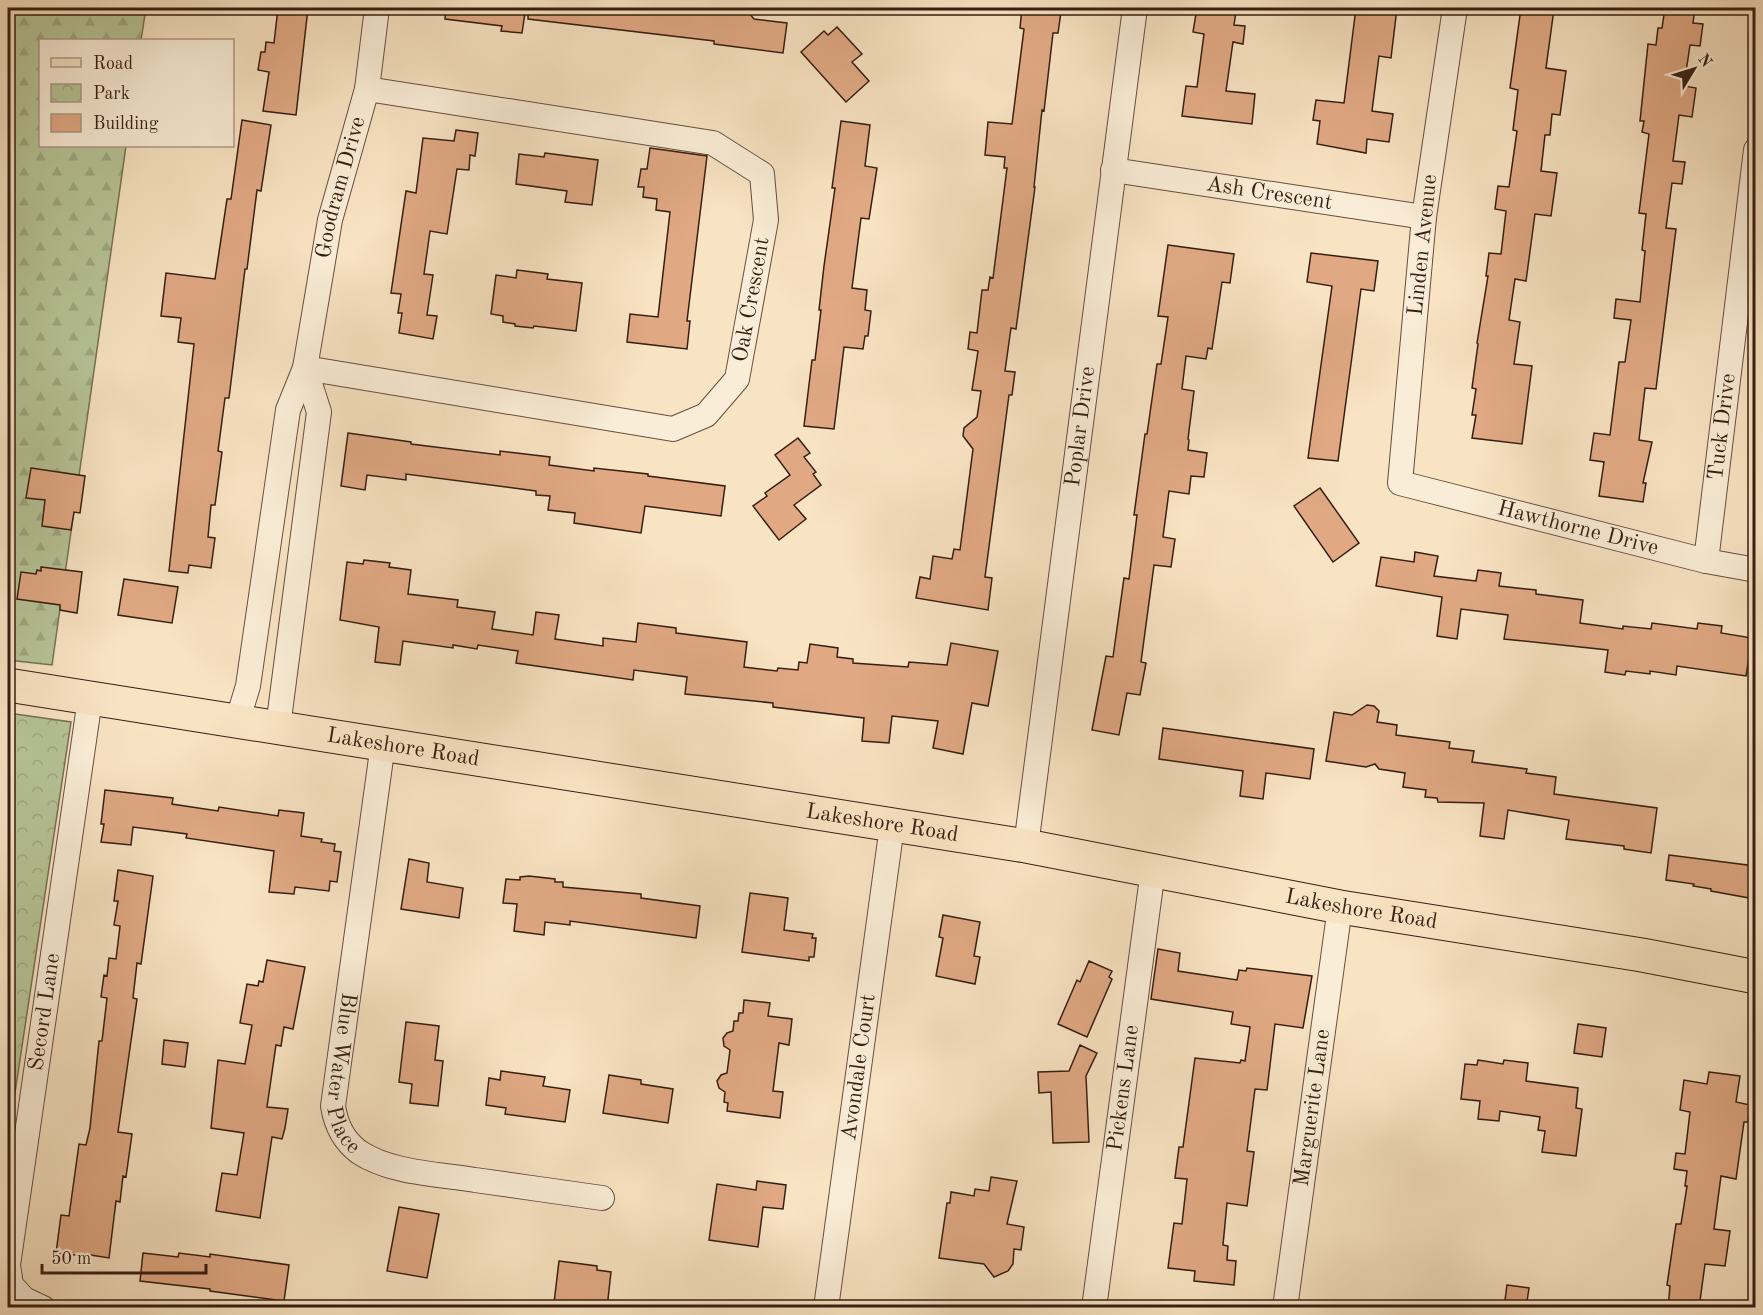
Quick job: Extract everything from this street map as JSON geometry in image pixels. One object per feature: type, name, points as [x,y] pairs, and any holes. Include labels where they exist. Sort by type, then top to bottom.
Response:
[{"type":"main road","name":"Lakeshore Road","points":[[8,685],[1026,846],[1340,907],[1642,956],[1755,977]]},
{"type":"street","name":"Goodram Drive","points":[[237,722],[248,686],[288,410],[305,368],[330,220],[367,89],[377,8]]},
{"type":"street","name":"Poplar Drive","points":[[1026,846],[1135,8]]},
{"type":"street","name":"Linden Avenue","points":[[1400,483],[1424,217],[1455,8]]},
{"type":"street","name":"Oak Crescent","points":[[305,368],[673,429],[705,415],[737,379],[766,220],[762,174],[713,143],[367,89]]},
{"type":"street","name":"Tuck Drive","points":[[1706,561],[1755,150]]},
{"type":"street","name":"Ash Crescent","points":[[1113,170],[1424,217]]},
{"type":"street","name":"Goodram Drive","points":[[278,727],[319,412],[305,368]]},
{"type":"street","name":"Hawthorne Drive","points":[[1400,483],[1706,561],[1755,570]]},
{"type":"street","name":"Secord Lane","points":[[43,1308],[24,1299],[11,1285],[8,1264],[90,699]]},
{"type":"street","name":"Blue Water Place","points":[[383,744],[333,1106],[336,1121],[344,1138],[360,1152],[381,1163],[414,1171],[602,1198]]},
{"type":"street","name":"Avondale Court","points":[[826,1308],[891,826]]},
{"type":"street","name":"Pickens Lane","points":[[1094,1308],[1153,870]]},
{"type":"street","name":"Marguerite Lane","points":[[1285,1308],[1340,907]]},
{"type":"green space","points":[[8,8],[146,8],[141,39],[39,39],[39,147],[126,147],[52,665],[8,660]]},
{"type":"green space","points":[[8,713],[71,722],[8,1139]]},
{"type":"building","points":[[278,8],[308,8],[296,115],[263,111],[269,72],[258,70],[261,52],[265,52],[266,42],[274,43]]},
{"type":"building","points":[[446,8],[507,8],[506,10],[525,13],[522,33],[501,31],[502,26],[445,19]]},
{"type":"building","points":[[528,8],[682,8],[718,12],[718,8],[745,8],[754,19],[787,23],[783,53],[714,44],[714,41],[528,19]]},
{"type":"building","points":[[1022,8],[1052,8],[1051,10],[1061,12],[1058,33],[1053,33],[1016,329],[1011,328],[1005,371],[1015,372],[1012,395],[1009,395],[985,577],[992,578],[988,610],[916,598],[920,577],[930,579],[933,556],[952,559],[954,549],[960,550],[973,449],[963,436],[964,428],[977,417],[981,391],[972,390],[978,351],[968,349],[970,332],[977,333],[982,290],[988,290],[990,277],[993,278],[1007,168],[1004,168],[1005,157],[985,155],[988,122],[1012,124],[1024,29],[1020,28]]},
{"type":"building","points":[[1197,8],[1236,12],[1234,25],[1245,26],[1243,44],[1233,42],[1226,91],[1255,94],[1252,124],[1182,116],[1186,86],[1197,87],[1204,34],[1193,32]]},
{"type":"building","points":[[1356,8],[1397,8],[1391,58],[1379,56],[1372,111],[1393,114],[1389,142],[1367,139],[1366,153],[1317,144],[1320,121],[1313,120],[1316,100],[1344,103]]},
{"type":"building","points":[[1521,8],[1554,9],[1546,68],[1566,71],[1560,115],[1552,114],[1550,135],[1545,135],[1541,171],[1557,173],[1551,216],[1535,214],[1526,281],[1515,279],[1509,320],[1520,322],[1514,364],[1532,366],[1522,444],[1472,438],[1476,415],[1472,415],[1476,389],[1472,388],[1488,276],[1486,276],[1489,253],[1501,254],[1506,211],[1495,209],[1498,186],[1509,187],[1517,131],[1513,130],[1518,90],[1510,88]]},
{"type":"building","points":[[1665,8],[1695,8],[1693,23],[1703,24],[1700,46],[1690,45],[1684,86],[1696,88],[1692,117],[1679,115],[1673,161],[1685,162],[1682,184],[1672,183],[1666,228],[1676,229],[1656,389],[1645,388],[1639,440],[1652,442],[1643,483],[1646,483],[1643,502],[1599,496],[1604,462],[1590,460],[1594,433],[1610,435],[1619,362],[1625,362],[1631,320],[1614,318],[1616,299],[1640,302],[1646,214],[1639,213],[1649,134],[1642,132],[1644,121],[1640,121],[1648,44],[1656,45],[1658,28],[1662,28]]},
{"type":"building","points":[[837,27],[862,54],[852,62],[869,81],[846,102],[801,52],[824,31],[828,35]]},
{"type":"building","points":[[242,120],[271,125],[261,191],[257,190],[229,398],[225,398],[218,451],[222,452],[215,505],[211,505],[208,537],[215,538],[211,568],[189,565],[188,573],[169,571],[194,344],[178,342],[181,318],[161,316],[166,273],[215,279],[227,199],[231,199]]},
{"type":"building","points":[[841,121],[870,125],[865,166],[877,168],[869,219],[861,218],[852,288],[867,290],[865,310],[871,311],[868,336],[865,336],[863,349],[844,347],[834,429],[804,426],[812,360],[815,360]]},
{"type":"building","points":[[456,130],[478,133],[475,156],[470,155],[469,170],[457,169],[447,234],[430,231],[424,274],[433,275],[427,315],[437,316],[433,339],[399,333],[402,313],[398,313],[401,294],[391,293],[406,191],[416,193],[423,138],[454,141]]},
{"type":"building","points":[[650,148],[707,156],[687,321],[690,321],[687,349],[627,342],[630,314],[658,317],[670,212],[656,210],[657,199],[643,197],[644,187],[638,187],[641,169],[647,169]]},
{"type":"building","points":[[545,153],[598,160],[592,205],[565,202],[567,191],[516,184],[519,154],[544,157]]},
{"type":"building","points":[[1168,245],[1234,254],[1230,283],[1222,282],[1212,349],[1208,348],[1206,359],[1186,356],[1182,389],[1194,391],[1188,450],[1207,453],[1204,477],[1191,476],[1189,494],[1169,491],[1163,537],[1175,539],[1171,567],[1154,565],[1141,662],[1146,663],[1140,695],[1127,693],[1119,735],[1092,730],[1106,656],[1113,657],[1124,578],[1129,579],[1137,515],[1134,515],[1145,434],[1147,434],[1157,364],[1161,364],[1168,317],[1158,316]]},
{"type":"building","points":[[1311,253],[1378,261],[1374,291],[1361,289],[1338,461],[1308,458],[1332,286],[1307,282]]},
{"type":"building","points":[[517,270],[548,274],[547,279],[582,283],[576,331],[515,326],[515,324],[503,322],[503,316],[491,314],[496,275],[516,278]]},
{"type":"building","points":[[348,433],[411,442],[411,444],[500,455],[500,451],[550,457],[549,465],[594,471],[594,468],[648,474],[648,476],[725,486],[721,516],[645,506],[641,533],[574,523],[575,513],[548,510],[550,496],[536,495],[536,491],[406,474],[406,480],[367,475],[365,490],[341,486]]},
{"type":"building","points":[[798,438],[810,453],[804,457],[816,472],[813,474],[821,485],[794,505],[806,519],[779,540],[753,506],[767,496],[765,493],[790,475],[775,455]]},
{"type":"building","points":[[31,468],[85,476],[80,513],[74,512],[71,530],[42,526],[45,500],[26,498]]},
{"type":"building","points":[[1320,488],[1359,543],[1333,562],[1294,506]]},
{"type":"building","points":[[1415,552],[1438,556],[1434,576],[1476,581],[1478,570],[1501,573],[1499,586],[1536,590],[1536,594],[1583,600],[1580,623],[1623,629],[1623,626],[1651,629],[1652,623],[1697,629],[1698,623],[1722,626],[1721,633],[1752,638],[1746,676],[1677,666],[1676,675],[1650,671],[1650,674],[1626,671],[1625,675],[1605,672],[1608,650],[1504,639],[1508,615],[1461,609],[1457,639],[1437,636],[1442,597],[1376,586],[1381,557],[1414,562]]},
{"type":"building","points":[[364,560],[390,563],[389,567],[411,570],[408,594],[458,600],[457,607],[495,612],[492,629],[533,635],[536,612],[559,615],[555,639],[603,646],[603,638],[636,642],[638,623],[676,628],[676,633],[747,642],[744,667],[777,671],[778,668],[798,670],[799,662],[807,663],[810,644],[838,648],[837,657],[853,659],[853,663],[908,667],[909,662],[947,665],[951,643],[998,651],[988,706],[972,703],[963,754],[933,748],[938,721],[892,716],[889,743],[862,741],[864,718],[773,707],[773,703],[685,694],[687,677],[634,670],[633,680],[516,663],[518,651],[478,645],[477,649],[453,645],[453,648],[403,641],[400,665],[375,662],[379,627],[340,620],[347,562],[363,564]]},
{"type":"building","points":[[41,567],[82,572],[77,613],[60,610],[60,605],[17,599],[21,572],[36,574],[37,570],[41,571]]},
{"type":"building","points":[[124,579],[178,587],[172,623],[118,615]]},
{"type":"building","points":[[1367,705],[1374,706],[1379,711],[1377,722],[1397,725],[1396,735],[1450,742],[1449,748],[1474,751],[1472,762],[1527,769],[1526,773],[1556,777],[1554,794],[1657,808],[1651,853],[1624,849],[1624,846],[1566,839],[1569,820],[1508,810],[1504,839],[1480,836],[1484,803],[1438,802],[1437,798],[1425,797],[1426,790],[1403,787],[1405,773],[1379,769],[1375,764],[1366,767],[1326,761],[1334,712],[1352,715]]},
{"type":"building","points":[[1163,728],[1314,749],[1310,779],[1266,773],[1263,799],[1240,796],[1243,771],[1159,759]]},
{"type":"building","points":[[105,790],[173,798],[172,804],[218,811],[219,807],[278,816],[279,810],[304,813],[301,836],[322,839],[321,842],[335,844],[334,851],[341,852],[337,882],[330,881],[329,891],[295,887],[294,894],[269,892],[274,851],[186,838],[187,834],[133,827],[131,845],[101,842]]},
{"type":"building","points":[[1669,855],[1755,866],[1755,899],[1711,891],[1711,889],[1693,886],[1694,884],[1666,880]]},
{"type":"building","points":[[409,859],[429,863],[427,882],[463,888],[459,918],[401,909]]},
{"type":"building","points":[[118,870],[153,876],[141,964],[137,963],[133,998],[137,999],[118,1132],[132,1134],[126,1177],[123,1176],[120,1202],[116,1201],[109,1258],[56,1253],[61,1215],[69,1216],[79,1144],[86,1145],[90,1128],[99,1041],[102,1041],[107,998],[101,997],[104,975],[107,976],[109,958],[116,959],[120,926],[114,925],[118,901],[114,901]]},
{"type":"building","points":[[520,877],[555,879],[555,882],[563,882],[563,887],[641,894],[641,898],[700,906],[696,938],[570,921],[570,925],[545,922],[544,935],[514,931],[517,904],[503,903],[506,879],[520,880]]},
{"type":"building","points":[[750,893],[788,898],[784,930],[813,934],[812,938],[816,938],[814,957],[809,957],[809,961],[742,952]]},
{"type":"building","points":[[943,915],[980,922],[974,956],[980,957],[975,984],[936,976],[943,938],[939,937]]},
{"type":"building","points":[[1158,949],[1180,953],[1178,971],[1237,980],[1239,970],[1246,971],[1247,968],[1312,976],[1303,1028],[1275,1024],[1267,1090],[1255,1089],[1247,1151],[1254,1152],[1247,1206],[1227,1203],[1223,1245],[1228,1246],[1227,1260],[1236,1261],[1234,1285],[1194,1281],[1195,1271],[1168,1268],[1174,1223],[1182,1224],[1187,1179],[1175,1178],[1179,1147],[1183,1147],[1195,1058],[1240,1063],[1241,1060],[1245,1061],[1250,1027],[1231,1024],[1233,1012],[1151,999]]},
{"type":"building","points":[[267,960],[305,967],[293,1029],[284,1027],[281,1046],[276,1045],[267,1107],[288,1109],[282,1139],[272,1137],[260,1218],[216,1211],[222,1173],[237,1175],[244,1133],[211,1128],[218,1060],[245,1064],[252,1025],[240,1023],[247,984],[258,986],[259,981],[263,982]]},
{"type":"building","points":[[1089,961],[1112,971],[1109,977],[1112,979],[1087,1037],[1058,1024],[1077,980],[1080,982]]},
{"type":"building","points":[[744,1000],[770,1003],[768,1016],[792,1019],[789,1045],[779,1043],[773,1091],[783,1092],[780,1118],[727,1111],[728,1103],[724,1102],[725,1092],[719,1088],[717,1081],[721,1075],[727,1073],[730,1050],[724,1046],[723,1038],[727,1033],[733,1031],[734,1021],[738,1021],[739,1013],[743,1013]]},
{"type":"building","points":[[406,1022],[439,1026],[435,1060],[443,1061],[438,1106],[410,1103],[412,1084],[399,1082]]},
{"type":"building","points":[[1578,1024],[1606,1028],[1602,1057],[1574,1053]]},
{"type":"building","points":[[164,1040],[188,1043],[185,1067],[162,1064]]},
{"type":"building","points":[[1080,1045],[1097,1053],[1086,1076],[1089,1142],[1053,1143],[1051,1092],[1039,1093],[1038,1072],[1069,1071]]},
{"type":"building","points":[[1478,1060],[1503,1064],[1504,1060],[1528,1063],[1526,1081],[1578,1088],[1576,1108],[1582,1109],[1576,1156],[1542,1152],[1545,1131],[1538,1130],[1540,1117],[1500,1111],[1499,1121],[1478,1119],[1480,1101],[1461,1099],[1465,1064],[1477,1065]]},
{"type":"building","points":[[501,1071],[545,1077],[543,1086],[570,1090],[565,1122],[505,1114],[506,1108],[486,1105],[489,1078],[500,1080]]},
{"type":"building","points":[[1709,1072],[1740,1076],[1736,1102],[1750,1105],[1748,1122],[1744,1122],[1736,1179],[1721,1176],[1714,1229],[1730,1231],[1725,1266],[1705,1264],[1699,1308],[1668,1308],[1670,1286],[1667,1285],[1676,1224],[1681,1224],[1687,1186],[1685,1186],[1687,1171],[1674,1169],[1676,1153],[1685,1154],[1690,1112],[1680,1110],[1684,1080],[1707,1084]]},
{"type":"building","points":[[609,1075],[641,1080],[641,1084],[673,1089],[668,1123],[603,1113]]},
{"type":"building","points":[[991,1177],[1017,1181],[1007,1224],[1024,1227],[1021,1250],[1014,1249],[1013,1264],[1008,1271],[994,1277],[984,1264],[939,1258],[947,1203],[950,1203],[951,1192],[974,1196],[975,1189],[989,1191]]},
{"type":"building","points":[[757,1181],[786,1185],[783,1209],[763,1207],[758,1247],[709,1240],[717,1184],[756,1190]]},
{"type":"building","points":[[399,1207],[439,1214],[427,1278],[387,1271]]},
{"type":"building","points":[[143,1253],[178,1257],[179,1253],[210,1257],[210,1254],[289,1265],[284,1301],[140,1281]]},
{"type":"building","points":[[559,1261],[597,1266],[597,1270],[611,1272],[607,1308],[554,1303]]},
{"type":"building","points":[[1507,1285],[1529,1288],[1526,1308],[1504,1308]]},
{"type":"waterway","points":[[8,41],[11,8]]}]
